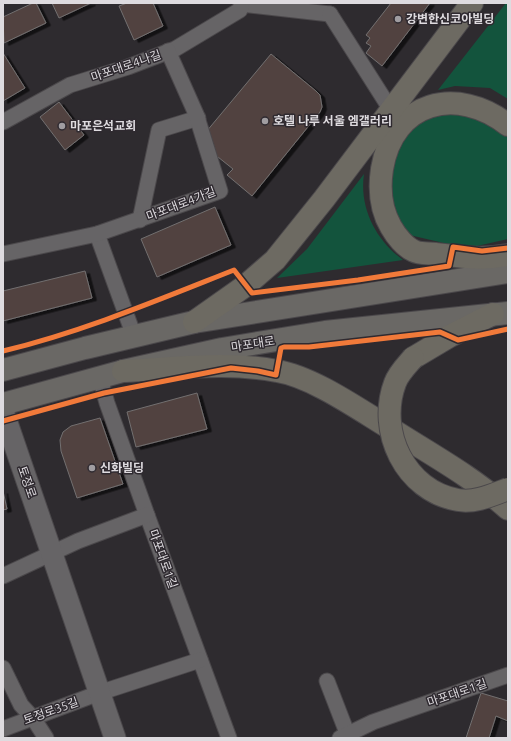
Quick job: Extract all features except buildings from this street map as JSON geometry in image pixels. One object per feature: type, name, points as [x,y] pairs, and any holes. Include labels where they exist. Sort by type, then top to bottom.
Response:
[{"type":"highway","points":[[194,322],[245,286],[275,260],[324,199],[472,3]]},
{"type":"highway","points":[[324,199],[365,160],[444,61],[487,3]]},
{"type":"highway","points":[[502,265],[474,258],[415,251],[403,243],[387,220],[380,190],[384,157],[391,138],[401,124],[416,112],[447,102],[464,103],[481,109],[508,125]]},
{"type":"highway","points":[[502,313],[450,336],[412,358],[402,370],[395,382],[391,397],[389,416],[391,434],[397,452],[405,466],[418,481],[433,491],[453,499],[472,500],[488,497],[508,489]]},
{"type":"highway","points":[[123,371],[227,366],[262,368],[303,379],[342,399],[484,487],[508,509]]},
{"type":"main road","points":[[3,370],[194,322],[502,265]]},
{"type":"main road","name":"마포대로","points":[[3,404],[123,371],[222,349],[325,332],[502,313]]},
{"type":"main road","name":"토정로","points":[[3,412],[115,738]]},
{"type":"street","points":[[242,4],[334,9],[391,110]]},
{"type":"street","name":"마포대로4나길","points":[[3,122],[70,85],[128,67],[168,51],[240,10],[242,4]]},
{"type":"street","name":"마포대로4가길","points":[[3,254],[97,234],[220,191],[198,118],[168,51]]},
{"type":"street","name":"마포대로4가길","points":[[140,220],[159,130],[198,118]]},
{"type":"street","points":[[97,234],[134,336]]},
{"type":"street","name":"마포대로1길","points":[[100,378],[107,403],[146,515],[229,738]]},
{"type":"street","points":[[3,576],[52,553],[146,515]]},
{"type":"street","points":[[99,693],[200,660]]},
{"type":"street","points":[[3,668],[21,705],[33,718],[46,738]]},
{"type":"street","name":"마포대로1길","points":[[346,737],[373,722],[508,676]]},
{"type":"street","points":[[327,681],[346,737]]},
{"type":"street","name":"토정로35길","points":[[3,729],[99,693]]},
{"type":"green space","points":[[506,3],[508,3],[508,99],[490,88],[455,86],[438,90]]},
{"type":"green space","points":[[466,112],[503,131],[508,136],[508,239],[477,246],[448,244],[405,234],[392,218],[388,175],[397,152],[410,131],[430,117]]},
{"type":"green space","points":[[364,174],[363,187],[367,211],[377,233],[393,252],[403,260],[277,278],[307,249]]},
{"type":"cycle path","points":[[3,351],[62,335],[91,325],[234,270],[252,293],[358,280],[449,266],[453,247],[482,251],[508,248]]},
{"type":"cycle path","points":[[3,421],[104,393],[231,368],[276,375],[281,348],[284,347],[309,347],[440,332],[458,340],[508,329]]},
{"type":"place","name":"강변한신코아빌딩","points":[[398,19]]},
{"type":"place","name":"호텔 나루 서울 엠갤러리","points":[[265,121]]},
{"type":"place","name":"마포은석교회","points":[[62,126]]},
{"type":"place","name":"신화빌딩","points":[[92,468]]}]
